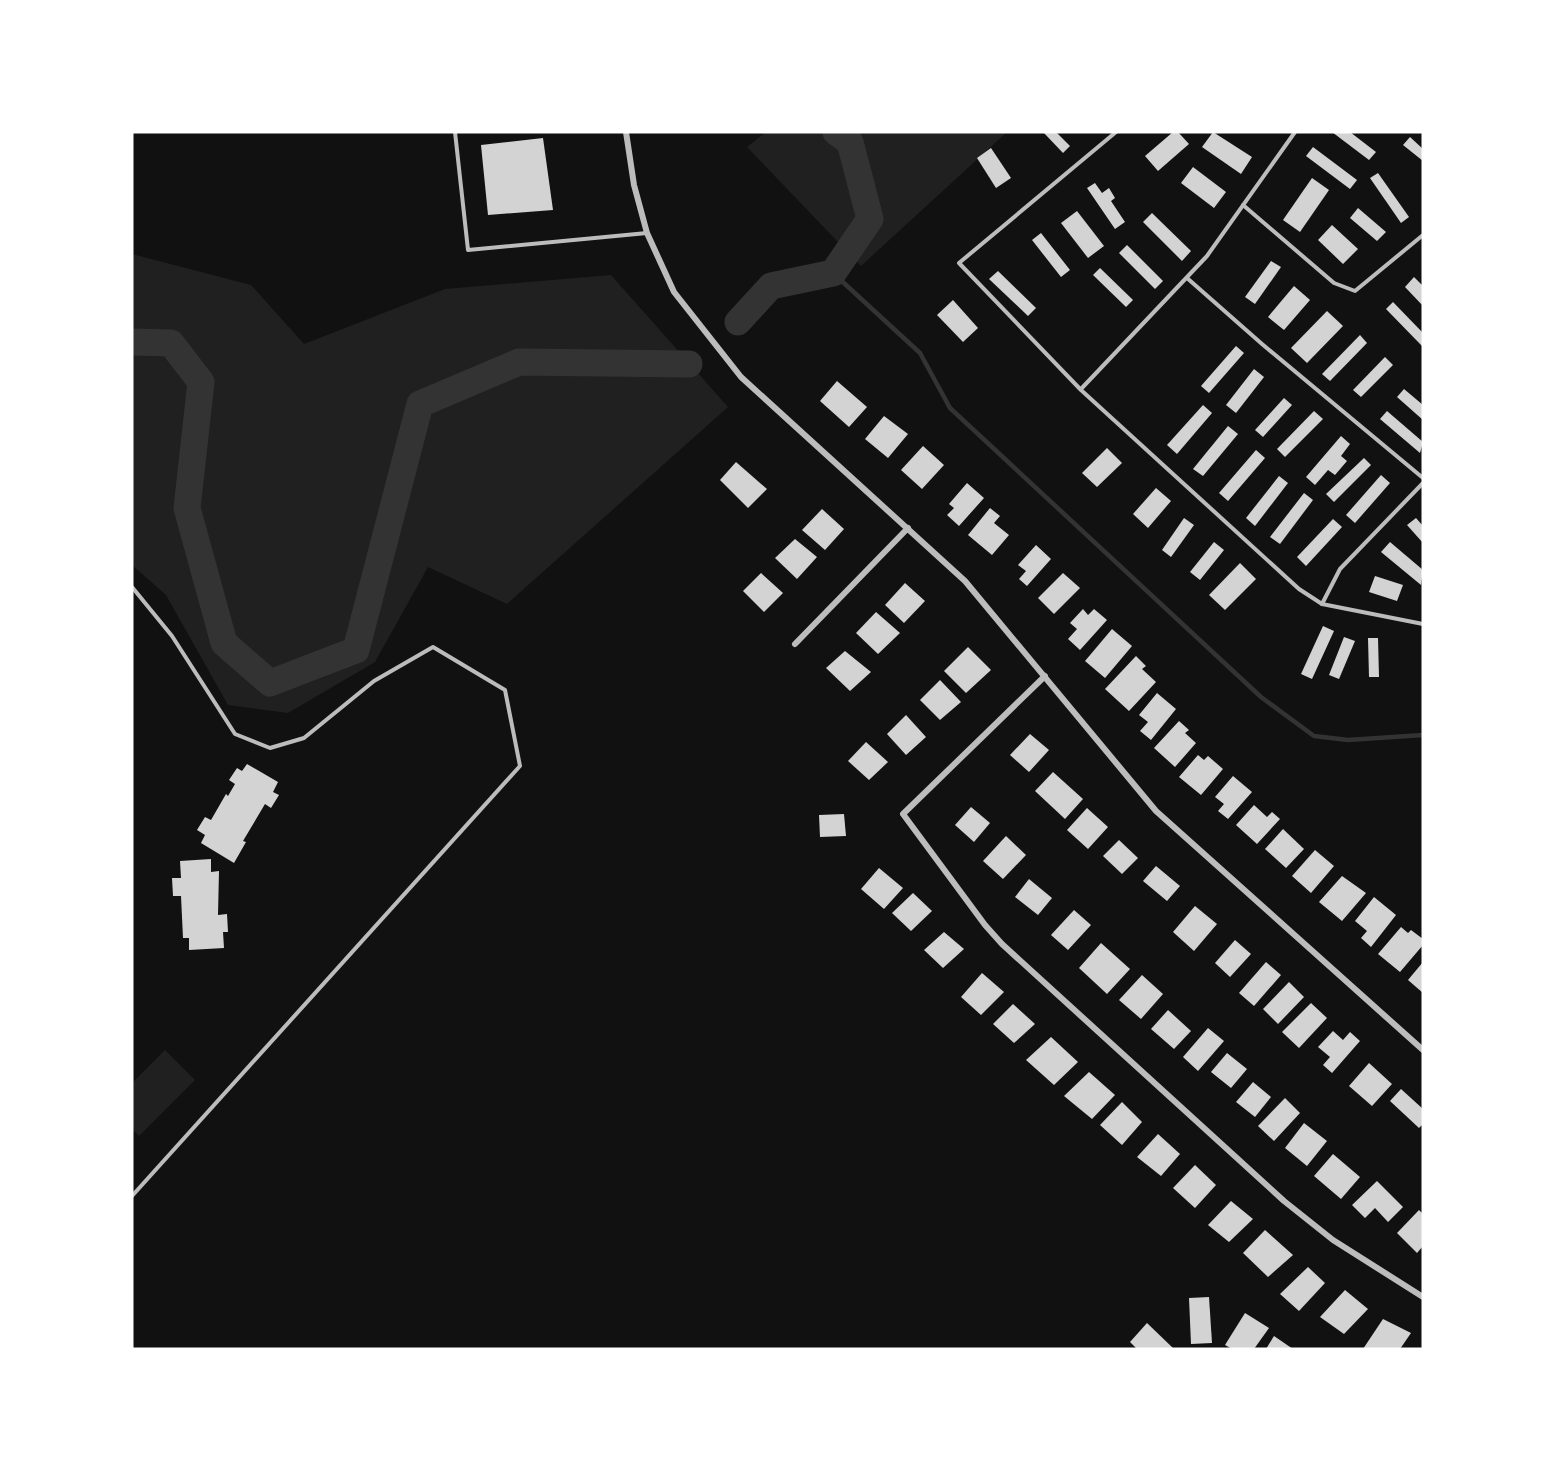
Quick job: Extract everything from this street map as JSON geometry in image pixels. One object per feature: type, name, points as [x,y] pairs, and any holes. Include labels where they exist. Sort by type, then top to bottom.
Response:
[{"type":"street","points":[[626,132],[634,184],[647,233],[674,292],[741,377],[965,581],[1156,811],[1423,1050]]},
{"type":"street","points":[[795,644],[908,528]]},
{"type":"street","points":[[1045,676],[903,814],[985,925],[1002,944],[1284,1201],[1333,1240],[1423,1297]]},
{"type":"lane","points":[[455,132],[468,250],[647,233]]},
{"type":"lane","points":[[1116,132],[959,263],[1081,390],[1299,589],[1322,604],[1423,624]]},
{"type":"lane","points":[[1081,390],[1207,256],[1295,132]]},
{"type":"lane","points":[[1243,205],[1334,283],[1355,291],[1423,235]]},
{"type":"lane","points":[[1187,278],[1262,344],[1423,478]]},
{"type":"lane","points":[[1322,604],[1340,569],[1423,483]]},
{"type":"lane","points":[[132,587],[172,636],[234,734],[270,748],[304,738],[374,681],[433,647],[505,690],[520,766],[132,1196]]},
{"type":"shaded area","points":[[766,132],[1007,132],[861,266],[747,147]]},
{"type":"shaded area","points":[[132,254],[251,285],[304,344],[445,289],[611,275],[728,407],[507,604],[428,567],[375,662],[288,713],[228,705],[166,595],[132,565]]},
{"type":"shaded area","points":[[165,1050],[195,1080],[139,1136],[132,1129],[132,1083]]},
{"type":"building","points":[[1043,132],[1056,132],[1070,146],[1063,153]]},
{"type":"building","points":[[1173,132],[1178,132],[1189,144],[1158,171],[1145,156]]},
{"type":"building","points":[[1213,132],[1252,157],[1241,174],[1202,147]]},
{"type":"building","points":[[1332,132],[1350,132],[1376,152],[1369,160]]},
{"type":"building","points":[[1410,137],[1423,149],[1423,161],[1403,145]]},
{"type":"building","points":[[543,138],[553,210],[488,215],[481,145]]},
{"type":"building","points":[[1313,147],[1357,180],[1350,189],[1306,156]]},
{"type":"building","points":[[991,148],[1011,178],[996,188],[977,158]]},
{"type":"building","points":[[1193,167],[1226,192],[1214,208],[1181,183]]},
{"type":"building","points":[[1378,173],[1409,217],[1401,223],[1370,178]]},
{"type":"building","points":[[1312,178],[1329,190],[1300,232],[1283,220]]},
{"type":"building","points":[[1095,183],[1102,193],[1109,188],[1115,198],[1111,201],[1125,222],[1115,229],[1087,188]]},
{"type":"building","points":[[1358,208],[1386,232],[1377,241],[1350,218]]},
{"type":"building","points":[[1077,211],[1104,246],[1088,258],[1061,223]]},
{"type":"building","points":[[1152,213],[1191,251],[1182,261],[1143,222]]},
{"type":"building","points":[[1332,225],[1358,249],[1343,264],[1318,240]]},
{"type":"building","points":[[1041,233],[1070,270],[1061,277],[1032,240]]},
{"type":"building","points":[[1127,245],[1163,281],[1155,289],[1119,253]]},
{"type":"building","points":[[1271,261],[1281,267],[1255,304],[1245,297]]},
{"type":"building","points":[[1100,268],[1133,300],[1126,307],[1093,275]]},
{"type":"building","points":[[998,271],[1036,308],[1028,316],[989,279]]},
{"type":"building","points":[[1414,277],[1423,286],[1423,306],[1405,287]]},
{"type":"building","points":[[1294,286],[1310,300],[1284,330],[1268,317]]},
{"type":"building","points":[[953,300],[978,328],[963,342],[937,315]]},
{"type":"building","points":[[1393,302],[1423,333],[1422,346],[1386,309]]},
{"type":"building","points":[[1327,311],[1343,326],[1307,363],[1291,348]]},
{"type":"building","points":[[1360,335],[1367,343],[1330,381],[1322,374]]},
{"type":"building","points":[[1236,346],[1244,353],[1209,393],[1201,386]]},
{"type":"building","points":[[1385,357],[1393,365],[1361,397],[1353,390]]},
{"type":"building","points":[[1254,369],[1264,377],[1236,413],[1226,405]]},
{"type":"building","points":[[837,381],[867,407],[849,427],[820,401]]},
{"type":"building","points":[[1404,389],[1423,405],[1423,420],[1397,397]]},
{"type":"building","points":[[1284,398],[1292,405],[1263,437],[1255,430]]},
{"type":"building","points":[[1203,405],[1212,413],[1177,454],[1167,445]]},
{"type":"building","points":[[1314,411],[1323,419],[1285,457],[1277,449]]},
{"type":"building","points":[[1387,411],[1423,442],[1420,453],[1380,419]]},
{"type":"building","points":[[884,416],[908,434],[888,458],[865,439]]},
{"type":"building","points":[[1228,426],[1238,434],[1203,476],[1193,469]]},
{"type":"building","points":[[1341,436],[1350,444],[1341,456],[1347,461],[1335,475],[1328,470],[1315,485],[1306,477]]},
{"type":"building","points":[[923,446],[944,465],[922,489],[901,470]]},
{"type":"building","points":[[1107,448],[1122,463],[1097,487],[1082,473]]},
{"type":"building","points":[[1256,450],[1265,458],[1228,501],[1219,493]]},
{"type":"building","points":[[1364,458],[1371,465],[1334,502],[1326,494]]},
{"type":"building","points":[[736,462],[767,489],[748,508],[720,480]]},
{"type":"building","points":[[1381,475],[1390,483],[1355,523],[1346,515]]},
{"type":"building","points":[[1279,476],[1288,483],[1255,526],[1246,518]]},
{"type":"building","points":[[967,483],[984,498],[959,526],[947,515],[954,508],[949,504]]},
{"type":"building","points":[[1156,488],[1171,501],[1148,528],[1133,514]]},
{"type":"building","points":[[1304,493],[1313,500],[1280,544],[1270,537]]},
{"type":"building","points":[[990,508],[1000,516],[994,523],[1009,535],[992,555],[968,535]]},
{"type":"building","points":[[822,509],[844,529],[825,550],[802,530]]},
{"type":"building","points":[[1184,518],[1194,525],[1171,557],[1162,550]]},
{"type":"building","points":[[1416,518],[1423,526],[1423,543],[1407,525]]},
{"type":"building","points":[[1333,519],[1342,527],[1306,566],[1297,557]]},
{"type":"building","points":[[795,539],[817,557],[797,579],[775,558]]},
{"type":"building","points":[[1214,542],[1224,550],[1200,580],[1190,572]]},
{"type":"building","points":[[1390,542],[1423,570],[1421,585],[1381,552]]},
{"type":"building","points":[[1036,545],[1051,559],[1027,586],[1019,579],[1026,571],[1018,565]]},
{"type":"building","points":[[1240,563],[1256,579],[1225,610],[1209,595]]},
{"type":"building","points":[[761,573],[783,593],[764,612],[743,591]]},
{"type":"building","points":[[1063,573],[1080,588],[1054,614],[1038,598]]},
{"type":"building","points":[[1375,576],[1403,585],[1397,601],[1369,592]]},
{"type":"building","points":[[905,583],[925,601],[904,623],[885,605]]},
{"type":"building","points":[[1083,609],[1088,615],[1094,609],[1107,620],[1080,650],[1068,639],[1077,629],[1070,623]]},
{"type":"building","points":[[876,612],[900,633],[878,654],[856,633]]},
{"type":"building","points":[[1323,626],[1334,631],[1312,679],[1301,674]]},
{"type":"building","points":[[1112,629],[1132,646],[1105,678],[1085,661]]},
{"type":"building","points":[[1344,637],[1355,641],[1339,679],[1329,675]]},
{"type":"building","points":[[1368,638],[1378,638],[1379,677],[1369,677]]},
{"type":"building","points":[[968,647],[991,670],[966,693],[944,671]]},
{"type":"building","points":[[845,651],[871,672],[850,691],[826,668]]},
{"type":"building","points":[[1136,656],[1146,666],[1142,669],[1156,682],[1129,711],[1105,689]]},
{"type":"building","points":[[940,680],[961,702],[940,720],[920,700]]},
{"type":"building","points":[[1157,693],[1176,709],[1151,740],[1140,731],[1148,722],[1139,715]]},
{"type":"building","points":[[906,715],[926,737],[906,755],[887,734]]},
{"type":"building","points":[[1179,721],[1189,730],[1185,733],[1196,743],[1175,767],[1154,748]]},
{"type":"building","points":[[1030,734],[1049,750],[1029,772],[1010,755]]},
{"type":"building","points":[[866,742],[888,762],[869,780],[848,761]]},
{"type":"building","points":[[1198,755],[1204,760],[1208,756],[1223,769],[1201,795],[1179,777]]},
{"type":"building","points":[[247,764],[278,782],[273,792],[279,795],[271,808],[265,804],[243,841],[246,842],[234,863],[201,843],[205,835],[197,830],[205,817],[211,820],[226,794],[228,796],[235,784],[229,780],[237,768],[242,771]]},
{"type":"building","points":[[1053,772],[1083,799],[1065,819],[1035,791]]},
{"type":"building","points":[[1233,776],[1252,792],[1228,819],[1218,811],[1224,804],[1215,797]]},
{"type":"building","points":[[1254,805],[1267,817],[1272,812],[1280,819],[1257,844],[1236,825]]},
{"type":"building","points":[[971,807],[990,823],[974,842],[955,825]]},
{"type":"building","points":[[1087,808],[1108,827],[1088,849],[1067,830]]},
{"type":"building","points":[[844,814],[846,836],[820,837],[819,815]]},
{"type":"building","points":[[1283,829],[1304,849],[1286,868],[1265,849]]},
{"type":"building","points":[[1006,836],[1026,855],[1003,879],[983,861]]},
{"type":"building","points":[[1119,840],[1138,858],[1122,874],[1103,856]]},
{"type":"building","points":[[1315,850],[1334,866],[1311,893],[1292,876]]},
{"type":"building","points":[[211,859],[211,872],[219,871],[218,915],[227,914],[228,932],[223,932],[224,948],[189,950],[189,938],[183,938],[181,896],[173,896],[172,878],[181,878],[180,861]]},
{"type":"building","points":[[1156,866],[1180,886],[1167,901],[1143,881]]},
{"type":"building","points":[[879,868],[903,888],[884,909],[861,889]]},
{"type":"building","points":[[1342,876],[1366,893],[1342,921],[1319,902]]},
{"type":"building","points":[[1029,879],[1052,898],[1038,915],[1015,897]]},
{"type":"building","points":[[913,893],[932,911],[911,931],[892,913]]},
{"type":"building","points":[[1374,897],[1396,915],[1371,947],[1361,938],[1367,931],[1355,921]]},
{"type":"building","points":[[1195,906],[1217,924],[1194,951],[1173,932]]},
{"type":"building","points":[[1074,910],[1091,925],[1068,950],[1051,935]]},
{"type":"building","points":[[1401,927],[1408,933],[1411,930],[1423,939],[1423,945],[1400,972],[1378,954]]},
{"type":"building","points":[[944,932],[964,949],[943,968],[924,950]]},
{"type":"building","points":[[1235,940],[1251,954],[1230,977],[1215,963]]},
{"type":"building","points":[[1101,943],[1130,969],[1107,994],[1079,968]]},
{"type":"building","points":[[1266,962],[1281,975],[1254,1006],[1239,993]]},
{"type":"building","points":[[1423,962],[1423,993],[1408,980]]},
{"type":"building","points":[[982,973],[1004,992],[981,1015],[961,997]]},
{"type":"building","points":[[1142,975],[1163,994],[1141,1019],[1119,1000]]},
{"type":"building","points":[[1289,982],[1304,997],[1278,1024],[1263,1009]]},
{"type":"building","points":[[1311,1003],[1327,1018],[1299,1048],[1282,1032]]},
{"type":"building","points":[[1013,1004],[1035,1024],[1014,1043],[993,1024]]},
{"type":"building","points":[[1168,1010],[1191,1031],[1174,1049],[1151,1029]]},
{"type":"building","points":[[1208,1028],[1224,1041],[1198,1071],[1183,1057]]},
{"type":"building","points":[[1333,1031],[1343,1040],[1350,1032],[1360,1041],[1332,1073],[1323,1065],[1330,1057],[1318,1047]]},
{"type":"building","points":[[1051,1037],[1078,1062],[1054,1085],[1026,1060]]},
{"type":"building","points":[[1227,1053],[1247,1069],[1231,1088],[1211,1072]]},
{"type":"building","points":[[1369,1063],[1392,1084],[1372,1106],[1349,1086]]},
{"type":"building","points":[[1089,1072],[1115,1095],[1092,1119],[1064,1096]]},
{"type":"building","points":[[1253,1082],[1271,1097],[1255,1117],[1236,1102]]},
{"type":"building","points":[[1401,1089],[1423,1109],[1423,1124],[1419,1128],[1390,1101]]},
{"type":"building","points":[[1285,1098],[1300,1113],[1274,1141],[1258,1126]]},
{"type":"building","points":[[1122,1102],[1142,1122],[1122,1145],[1100,1125]]},
{"type":"building","points":[[1304,1123],[1327,1141],[1307,1166],[1285,1148]]},
{"type":"building","points":[[1158,1134],[1180,1154],[1161,1176],[1137,1157]]},
{"type":"building","points":[[1333,1154],[1360,1177],[1341,1199],[1314,1176]]},
{"type":"building","points":[[1195,1165],[1216,1185],[1195,1208],[1173,1188]]},
{"type":"building","points":[[1377,1181],[1403,1207],[1388,1222],[1375,1208],[1365,1218],[1352,1205]]},
{"type":"building","points":[[1231,1201],[1253,1219],[1229,1242],[1208,1225]]},
{"type":"building","points":[[1419,1210],[1423,1214],[1423,1246],[1417,1253],[1397,1233]]},
{"type":"building","points":[[1265,1230],[1293,1255],[1268,1277],[1243,1253]]},
{"type":"building","points":[[1308,1267],[1325,1283],[1299,1311],[1280,1294]]},
{"type":"building","points":[[1345,1290],[1368,1309],[1344,1334],[1320,1317]]},
{"type":"building","points":[[1209,1297],[1212,1343],[1191,1344],[1189,1298]]},
{"type":"building","points":[[1245,1313],[1269,1328],[1254,1349],[1232,1349],[1225,1345]]},
{"type":"building","points":[[1383,1319],[1411,1333],[1400,1349],[1363,1349]]},
{"type":"building","points":[[1147,1323],[1174,1349],[1137,1349],[1130,1342]]},
{"type":"building","points":[[1274,1336],[1293,1349],[1266,1349]]},
{"type":"waterway","points":[[738,322],[771,286],[833,273],[870,219],[850,142],[836,132]]},
{"type":"waterway","points":[[833,273],[920,353],[950,408],[1261,697],[1314,736],[1348,740],[1423,735]]},
{"type":"waterway","points":[[132,342],[171,343],[201,382],[187,508],[224,643],[270,683],[356,650],[420,404],[519,362],[689,364]]}]
